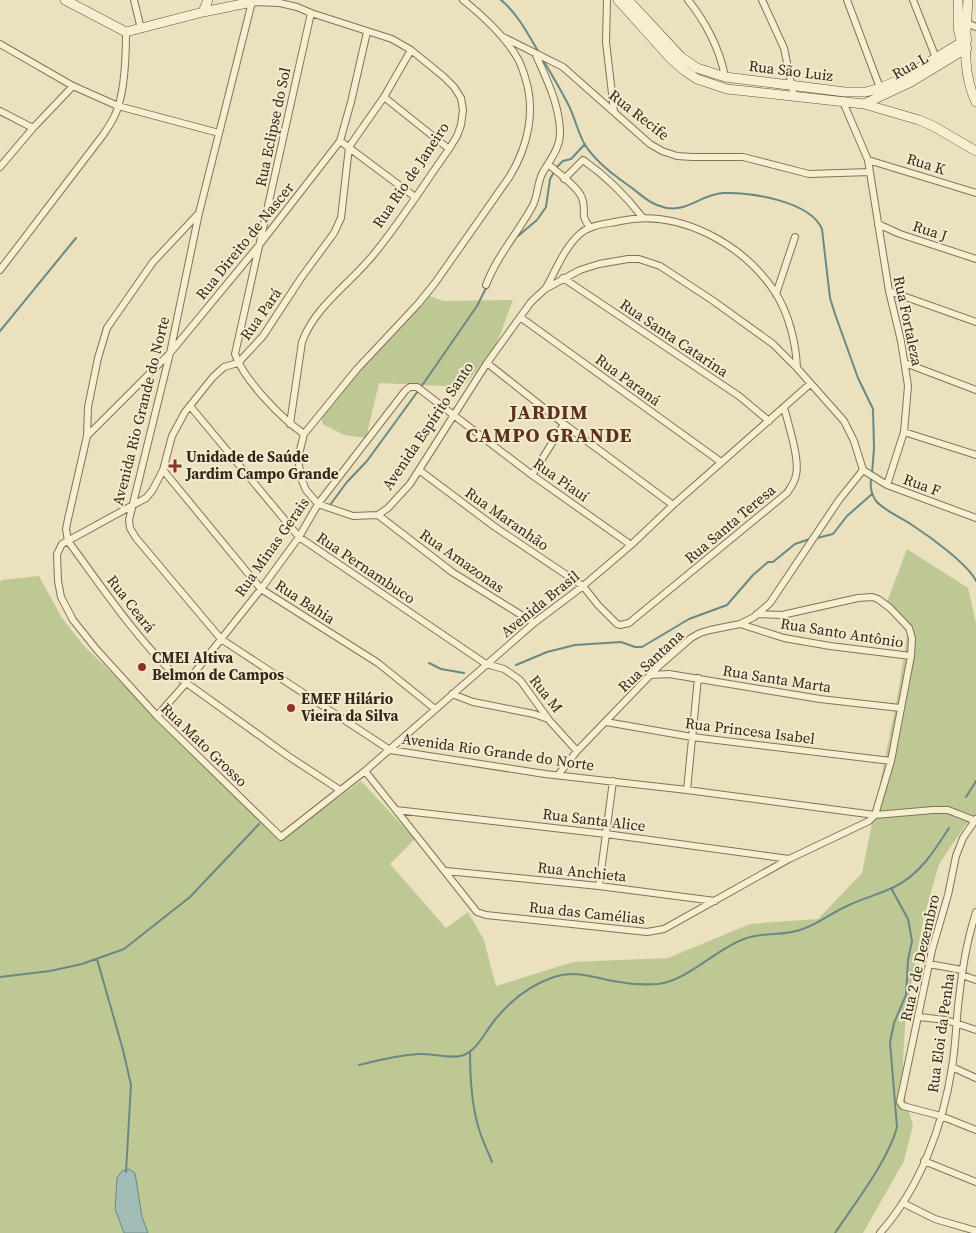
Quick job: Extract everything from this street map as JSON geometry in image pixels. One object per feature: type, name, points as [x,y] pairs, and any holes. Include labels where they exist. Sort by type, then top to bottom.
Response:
[{"type":"street","points":[[0,270],[103,135],[118,106],[126,62],[126,32],[64,0]]},
{"type":"street","points":[[134,0],[141,29]]},
{"type":"street","points":[[202,12],[208,0]]},
{"type":"street","points":[[378,515],[353,516],[318,504],[306,490],[300,478],[298,458],[304,434],[358,369],[435,283],[520,159],[530,124],[530,102],[527,83],[519,60],[500,35],[463,0]]},
{"type":"street","points":[[608,0],[606,42],[614,111]]},
{"type":"street","name":"Rua São Luiz","points":[[618,0],[671,59],[697,79],[727,89],[864,104],[919,120],[976,151]]},
{"type":"street","name":"Rua São Luiz","points":[[628,0],[681,57],[697,68],[725,77],[845,92],[866,92],[899,80],[965,43]]},
{"type":"street","points":[[688,0],[710,36],[725,77]]},
{"type":"street","points":[[762,0],[784,48],[794,97]]},
{"type":"street","points":[[848,0],[880,88]]},
{"type":"street","points":[[913,0],[936,58]]},
{"type":"street","points":[[958,0],[965,43],[968,82],[976,102]]},
{"type":"street","points":[[965,43],[968,0]]},
{"type":"street","name":"Rua Rio de Janeiro","points":[[126,32],[202,12],[252,2],[280,3],[392,39],[411,50],[444,77],[461,98],[461,125],[449,149],[376,252],[317,315],[307,329],[302,342],[290,424]]},
{"type":"street","name":"Avenida Rio Grande do Norte","points":[[252,2],[199,213],[170,353],[130,508],[129,520],[130,528],[136,538],[221,639],[390,750],[545,774],[688,790],[876,815],[948,810],[976,820]]},
{"type":"street","name":"Rua Eclipse do Sol","points":[[238,363],[234,354],[236,342],[260,244],[311,13]]},
{"type":"street","points":[[967,23],[976,27]]},
{"type":"street","name":"Rua Direito de Nascer","points":[[88,436],[170,353],[260,244],[340,141],[367,32]]},
{"type":"street","name":"Rua Recife","points":[[500,35],[563,67],[650,144],[662,151],[677,156],[743,157],[787,170],[809,174],[870,172]]},
{"type":"street","name":"Rua L","points":[[864,104],[911,82],[965,43]]},
{"type":"street","points":[[0,44],[73,86],[118,106],[219,133]]},
{"type":"street","name":"Rua Pará","points":[[68,540],[146,498],[163,470],[172,436],[190,406],[213,377],[224,367],[238,363],[263,336],[334,233],[341,218],[349,147],[384,97],[411,50]]},
{"type":"street","points":[[486,285],[497,260],[534,205],[539,181],[560,140],[552,93],[535,53]]},
{"type":"street","points":[[0,167],[33,128],[73,86]]},
{"type":"street","points":[[384,97],[449,149]]},
{"type":"street","name":"Rua São Luiz","points":[[843,102],[868,160]]},
{"type":"street","points":[[0,111],[33,128]]},
{"type":"street","points":[[340,141],[415,197]]},
{"type":"street","points":[[564,178],[583,160],[600,172],[633,205],[643,218]]},
{"type":"street","name":"Rua Fortaleza","points":[[868,160],[889,291],[905,363],[908,386],[904,432],[888,485]]},
{"type":"street","name":"Rua K","points":[[868,160],[976,192]]},
{"type":"street","points":[[548,164],[581,194],[584,206],[583,218],[590,227]]},
{"type":"street","points":[[68,540],[66,535],[68,519],[88,436],[88,407],[98,358],[107,328],[153,262],[199,213]]},
{"type":"street","points":[[545,289],[572,243],[590,227],[643,218],[679,223],[712,237],[747,260],[763,276],[776,294],[793,336],[798,368]]},
{"type":"street","name":"Rua J","points":[[878,224],[900,234],[976,259]]},
{"type":"street","points":[[776,294],[795,237]]},
{"type":"street","name":"Avenida Espírito Santo","points":[[378,515],[388,508],[400,495],[419,470],[487,363],[531,302],[545,289],[563,278],[580,270],[614,261],[639,259],[660,266],[774,344],[798,368],[844,421],[854,441],[863,470]]},
{"type":"street","name":"Rua Santa Catarina","points":[[563,278],[739,396],[769,421]]},
{"type":"street","points":[[889,291],[976,322]]},
{"type":"street","name":"Rua Paraná","points":[[520,317],[721,462]]},
{"type":"street","points":[[238,363],[269,402],[290,424],[304,434]]},
{"type":"street","points":[[487,363],[564,424],[672,505]]},
{"type":"street","points":[[905,363],[976,390]]},
{"type":"street","name":"Avenida Brasil","points":[[281,837],[365,771],[534,623],[583,586],[631,545],[672,505],[810,384]]},
{"type":"street","name":"Rua Piauí","points":[[405,390],[410,387],[417,387],[532,475],[631,545]]},
{"type":"street","name":"Rua Minas Gerais","points":[[157,716],[261,589],[298,537],[318,504],[405,390]]},
{"type":"street","name":"Rua Pernambuco","points":[[190,406],[298,537],[486,664]]},
{"type":"street","name":"Rua Santa Teresa","points":[[617,624],[625,625],[629,623],[787,493],[793,484],[797,464],[784,407]]},
{"type":"street","points":[[532,475],[564,424]]},
{"type":"street","points":[[904,432],[976,455]]},
{"type":"street","name":"Rua Bahia","points":[[163,470],[261,589],[378,663],[435,709]]},
{"type":"street","name":"Rua Maranhão","points":[[419,470],[495,527],[583,586],[617,624]]},
{"type":"street","name":"Rua F","points":[[863,470],[888,485],[976,518]]},
{"type":"street","name":"Rua Santana","points":[[558,774],[577,751],[650,675],[684,645],[700,633],[740,624],[757,614],[770,603],[839,500],[863,470]]},
{"type":"street","name":"Rua Amazonas","points":[[378,515],[452,572],[534,623]]},
{"type":"street","name":"Rua Ceará","points":[[68,540],[121,614],[174,674],[288,756],[340,790]]},
{"type":"street","name":"Rua Mato Grosso","points":[[68,540],[62,544],[57,554],[57,568],[61,597],[73,620],[97,650],[157,716],[281,837]]},
{"type":"street","points":[[757,614],[782,615],[858,598],[872,597],[884,603],[909,628],[912,638],[911,656],[891,761],[876,815]]},
{"type":"street","name":"Rua Santo Antônio","points":[[740,624],[784,638],[911,656]]},
{"type":"street","name":"Rua M","points":[[486,664],[504,669],[520,680],[549,720],[577,751]]},
{"type":"street","name":"Rua Santa Marta","points":[[650,675],[669,674],[820,699],[900,708]]},
{"type":"street","points":[[688,790],[698,678]]},
{"type":"street","points":[[452,694],[472,702],[534,714],[549,720]]},
{"type":"street","name":"Rua Princesa Isabel","points":[[606,722],[692,737],[891,761]]},
{"type":"street","name":"Rua das Camélias","points":[[365,771],[477,912],[486,915],[653,932],[664,929],[789,859],[861,825],[876,815]]},
{"type":"street","points":[[599,886],[613,781]]},
{"type":"street","name":"Rua Santa Alice","points":[[396,810],[606,834],[789,859]]},
{"type":"street","name":"Rua 2 de Dezembro","points":[[941,1116],[900,1104],[929,964],[948,895],[957,852],[963,838],[976,820]]},
{"type":"street","name":"Rua Anchieta","points":[[446,871],[599,886],[715,901]]},
{"type":"street","name":"Rua Eloi da Penha","points":[[880,1233],[903,1203],[924,1162],[941,1116],[952,1067],[962,973],[976,912]]},
{"type":"street","points":[[929,964],[962,973],[976,980]]},
{"type":"street","points":[[919,1017],[941,1019],[976,1030]]},
{"type":"street","points":[[952,1067],[976,1078]]},
{"type":"street","points":[[941,1116],[976,1130]]},
{"type":"street","points":[[924,1162],[976,1182]]},
{"type":"street","points":[[903,1203],[935,1219],[976,1231]]},
{"type":"green space","points":[[427,295],[443,301],[513,300],[495,348],[463,387],[379,383],[366,438],[344,435],[323,424],[321,417]]},
{"type":"green space","points":[[907,549],[968,588],[976,623],[976,814],[965,826],[939,864],[923,921],[906,1014],[903,1059],[903,1092],[913,1125],[904,1161],[863,1233],[0,1233],[0,582],[2,580],[39,576],[62,618],[84,646],[226,784],[280,840],[361,781],[415,839],[390,864],[446,928],[468,912],[484,940],[496,986],[573,962],[668,958],[750,924],[818,919],[862,873],[898,694],[909,623],[887,602]]},
{"type":"water","points":[[129,1169],[135,1173],[142,1217],[148,1233],[124,1233],[115,1209],[117,1178],[122,1171]]},
{"type":"waterway","points":[[501,0],[517,17],[538,51]]},
{"type":"waterway","points":[[543,60],[560,88],[585,145],[590,152],[607,169],[650,202],[667,208],[676,208],[684,207],[714,194],[748,194],[793,205],[815,219],[822,229],[830,298],[858,378],[873,409],[874,448],[872,474]]},
{"type":"waterway","points":[[518,236],[537,220],[546,207],[550,179],[557,167],[563,161],[571,159],[585,144]]},
{"type":"waterway","points":[[0,331],[76,238]]},
{"type":"waterway","points":[[421,387],[477,306],[487,286]]},
{"type":"waterway","points":[[330,505],[347,482],[367,461],[418,391]]},
{"type":"waterway","points":[[871,479],[872,493],[880,505],[947,551],[972,574],[976,581]]},
{"type":"waterway","points":[[817,538],[833,534],[847,516],[872,494]]},
{"type":"waterway","points":[[516,665],[547,652],[575,645],[621,642],[635,647],[642,647],[689,619],[727,605],[753,575],[768,562],[773,562],[795,544],[810,539]]},
{"type":"waterway","points":[[429,663],[441,669],[464,673]]},
{"type":"waterway","points":[[966,797],[976,781]]},
{"type":"waterway","points":[[0,977],[50,971],[82,964],[124,949],[190,897],[259,824]]},
{"type":"waterway","points":[[359,1065],[412,1055],[424,1054],[453,1057],[469,1053],[506,1007],[528,989],[554,977],[576,974],[624,983],[658,984],[669,982],[744,939],[758,935],[793,932],[806,928],[847,906],[905,881],[926,861],[949,828]]},
{"type":"waterway","points":[[835,1233],[879,1168],[893,1140],[897,1127],[890,1042],[894,1023],[906,995],[908,960],[912,941],[908,919],[891,888]]},
{"type":"waterway","points":[[97,959],[131,1085],[126,1172]]},
{"type":"waterway","points":[[470,1051],[474,1110],[480,1133],[492,1162]]},
{"type":"place","name":"Unidade de Saúde Jardim Campo Grande","points":[[175,466]]},
{"type":"place","name":"CMEI Altiva Belmon de Campos","points":[[142,667]]},
{"type":"place","name":"EMEF Hilário Vieira da Silva","points":[[291,708]]},
{"type":"district","name":"JARDIM CAMPO GRANDE","points":[[549,424]]}]
